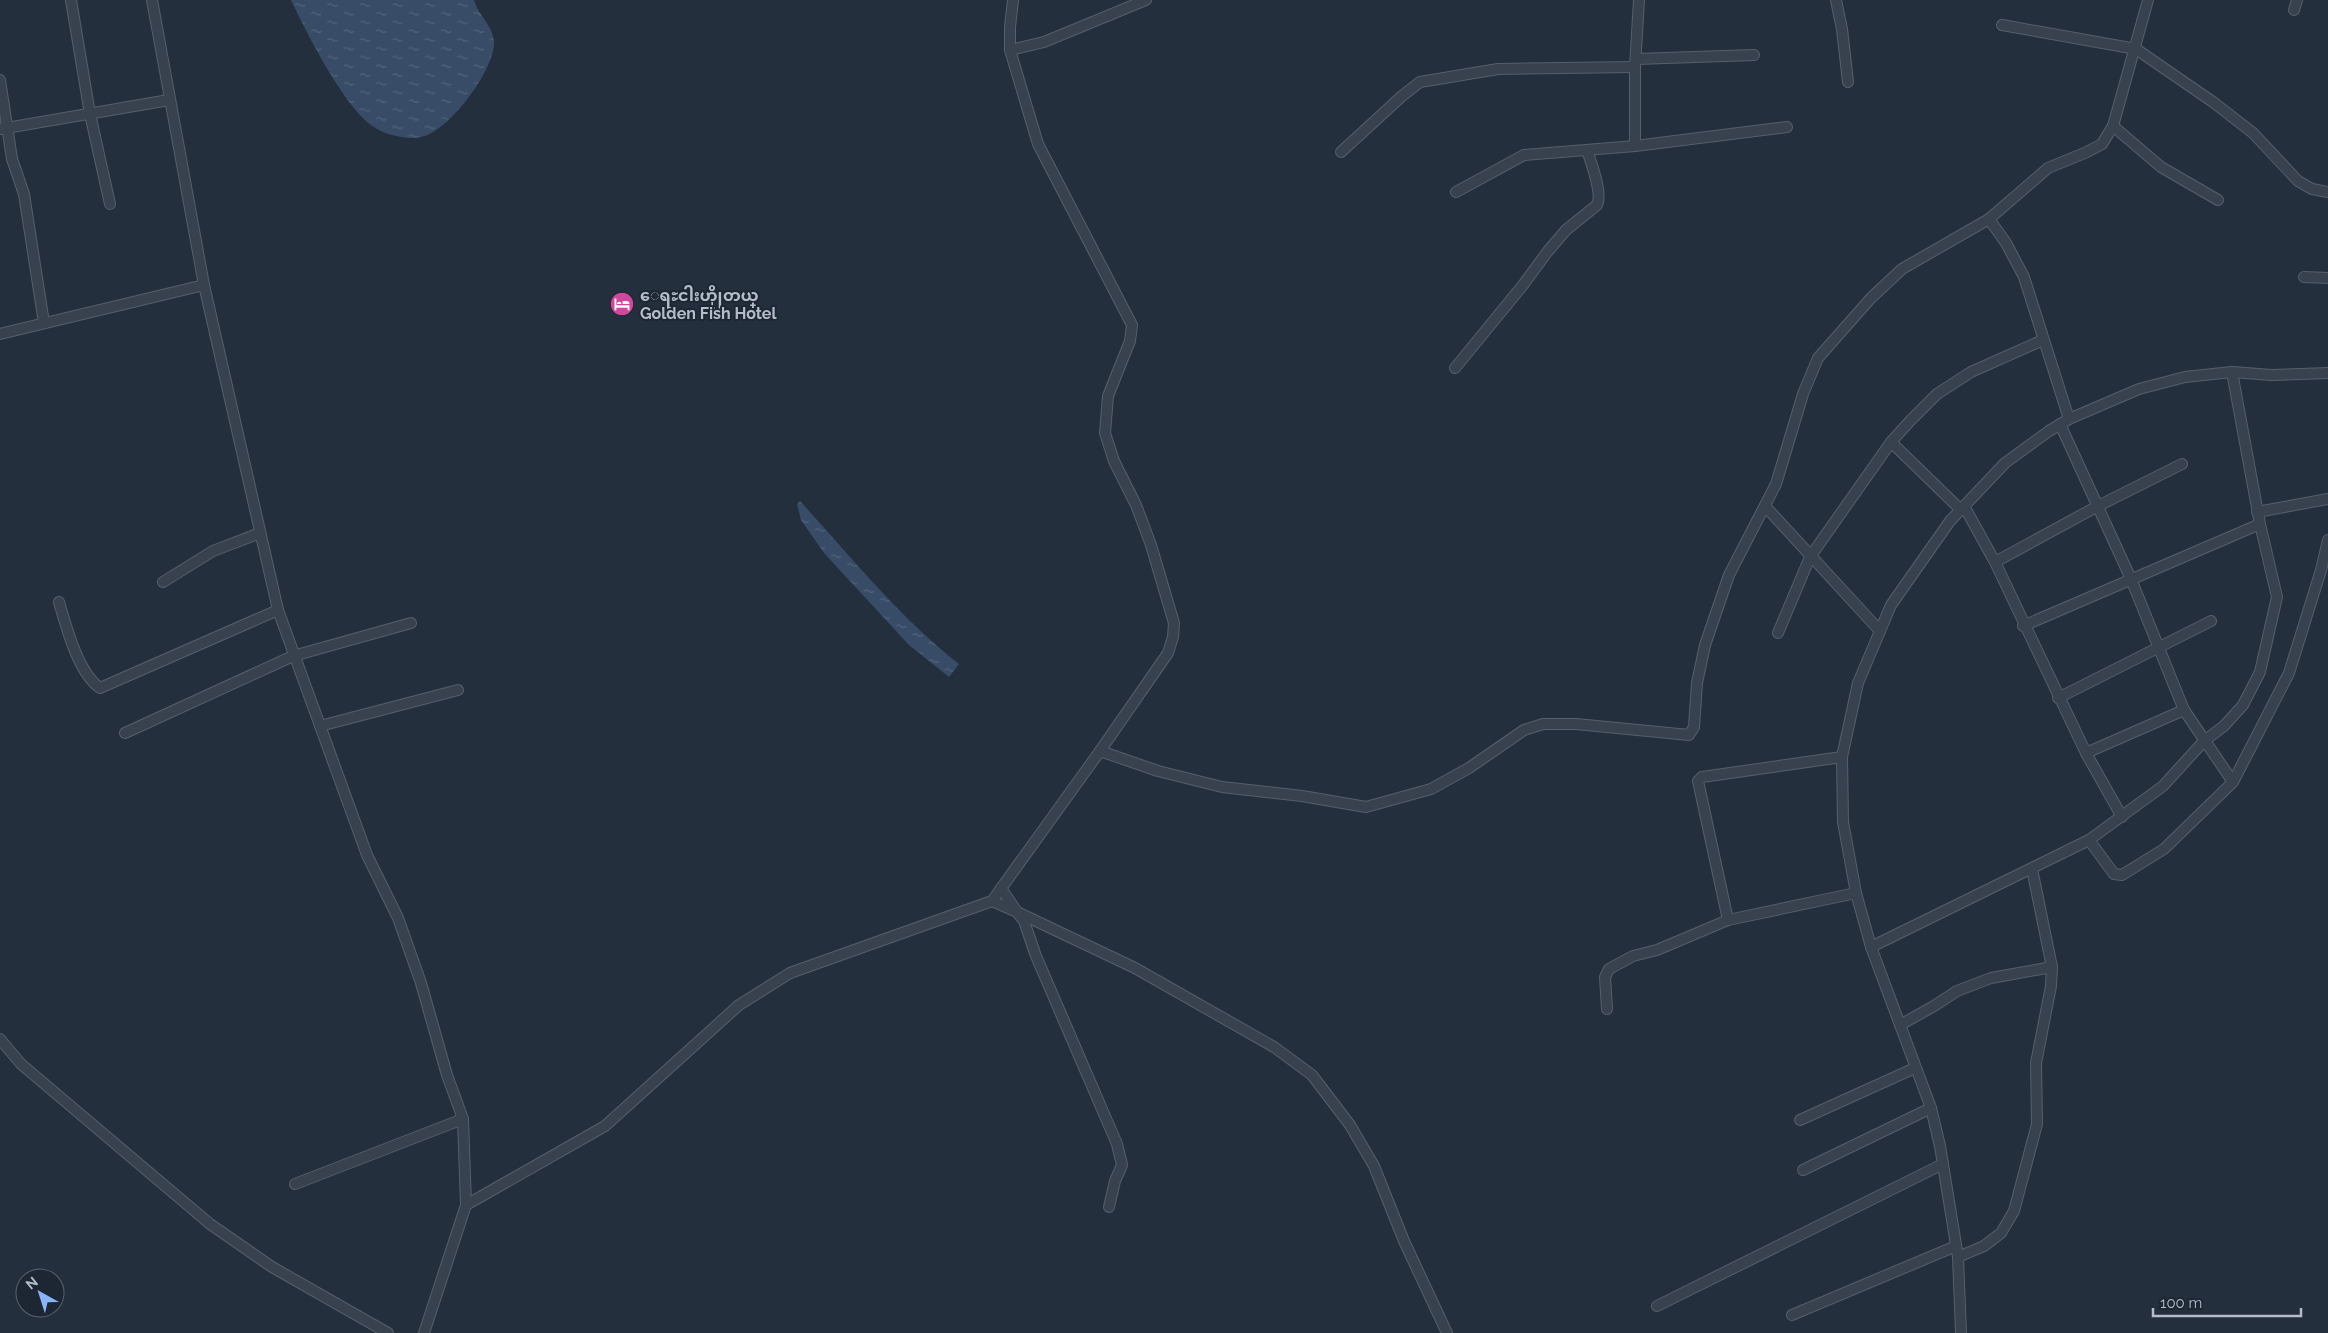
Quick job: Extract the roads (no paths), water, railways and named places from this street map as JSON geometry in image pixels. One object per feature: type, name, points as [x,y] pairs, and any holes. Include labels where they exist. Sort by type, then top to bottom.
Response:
[{"type":"street","points":[[71,0],[90,114],[110,204]]},
{"type":"street","points":[[152,0],[204,284],[278,610],[293,656],[367,854],[398,918],[421,983],[447,1075],[463,1119],[466,1205],[425,1328],[432,1333]]},
{"type":"street","points":[[466,1205],[604,1126],[739,1005],[769,985],[790,973],[992,900],[1168,653],[1173,637],[1174,623],[1151,545],[1136,505],[1114,461],[1105,433],[1108,396],[1130,341],[1132,325],[1038,144],[1010,50],[1010,27],[1014,0]]},
{"type":"street","points":[[1010,50],[1044,42],[1146,0]]},
{"type":"street","points":[[1635,146],[1635,63],[1639,0]]},
{"type":"street","points":[[1836,0],[1842,29],[1848,82]]},
{"type":"street","points":[[1100,751],[1158,771],[1222,787],[1302,796],[1366,807],[1400,799],[1430,788],[1469,768],[1524,730],[1543,724],[1576,724],[1689,735],[1694,727],[1697,683],[1705,645],[1729,575],[1776,484],[1803,394],[1818,358],[1865,304],[1902,269],[1989,219],[2048,168],[2102,144],[2113,126],[2136,49],[2148,0]]},
{"type":"street","points":[[2002,25],[2136,49],[2213,102],[2253,134],[2298,180],[2312,189],[2328,192]]},
{"type":"street","points":[[1341,152],[1420,82],[1498,69],[1754,55]]},
{"type":"street","points":[[0,80],[4,128],[24,194],[44,323]]},
{"type":"street","points":[[4,128],[169,100]]},
{"type":"street","points":[[2113,126],[2161,167],[2218,200]]},
{"type":"street","points":[[1456,192],[1524,155],[1635,146],[1787,127]]},
{"type":"street","points":[[1455,368],[1566,230],[1600,199],[1587,150]]},
{"type":"street","points":[[1989,219],[2006,243],[2024,277],[2065,422],[2098,506],[2184,710],[2233,782]]},
{"type":"street","points":[[2304,277],[2328,278]]},
{"type":"street","points":[[0,334],[204,284]]},
{"type":"street","points":[[1778,633],[1810,557],[1891,442],[1938,394],[1971,372],[2043,340]]},
{"type":"street","points":[[1871,947],[2089,840],[2163,786],[2204,741],[2224,726],[2243,705],[2260,672],[2277,597],[2260,524],[2232,372]]},
{"type":"street","points":[[1951,1333],[1961,1331],[1957,1252],[1943,1164],[1931,1108],[1871,947],[1856,893],[1843,822],[1842,757],[1858,683],[1891,605],[1950,521],[2005,463],[2065,422],[2139,389],[2184,377],[2232,372],[2272,376],[2328,373]]},
{"type":"street","points":[[1891,442],[1962,508],[1995,562],[2058,698],[2086,754],[2122,817]]},
{"type":"street","points":[[1995,562],[2098,506],[2182,464]]},
{"type":"street","points":[[2258,512],[2328,499]]},
{"type":"street","points":[[1765,506],[1880,631]]},
{"type":"street","points":[[2023,626],[2260,524]]},
{"type":"street","points":[[162,582],[213,551],[260,533]]},
{"type":"street","points":[[2089,840],[2114,874],[2122,875],[2164,848],[2233,782],[2289,673],[2321,570],[2328,540]]},
{"type":"street","points":[[59,602],[72,646],[93,683],[100,688],[278,610]]},
{"type":"street","points":[[2058,698],[2158,646],[2212,621]]},
{"type":"street","points":[[125,733],[293,656],[411,623]]},
{"type":"street","points":[[320,726],[458,690]]},
{"type":"street","points":[[2086,754],[2184,710]]},
{"type":"street","points":[[1728,920],[1698,781],[1702,777],[1842,757]]},
{"type":"street","points":[[1792,1315],[1957,1252],[1984,1246],[2001,1233],[2014,1211],[2037,1124],[2036,1063],[2051,986],[2052,967],[2032,869]]},
{"type":"street","points":[[1001,888],[1024,921],[1036,956],[1117,1144],[1122,1166],[1115,1181],[1109,1207]]},
{"type":"street","points":[[1607,1009],[1605,977],[1608,970],[1633,956],[1657,950],[1728,920],[1856,893]]},
{"type":"street","points":[[992,900],[1135,968],[1274,1046],[1312,1075],[1350,1125],[1374,1166],[1404,1241],[1447,1333]]},
{"type":"street","points":[[1900,1024],[1957,991],[1991,978],[2052,967]]},
{"type":"street","points":[[0,1039],[21,1064],[210,1224],[272,1267],[388,1333]]},
{"type":"street","points":[[1800,1120],[1915,1068]]},
{"type":"street","points":[[1804,1170],[1931,1108]]},
{"type":"street","points":[[295,1184],[463,1119]]},
{"type":"street","points":[[1657,1306],[1943,1164]]},
{"type":"water","points":[[291,0],[474,0],[494,38],[492,56],[478,84],[456,113],[444,124],[432,133],[421,137],[409,138],[390,134],[374,127],[351,104],[327,69]]},
{"type":"water","points":[[800,501],[896,607],[959,664],[949,677],[909,645],[824,553],[801,520],[797,504]]},
{"type":"place","name":"ေရႊငါးဟိုုတယ္ Golden Fish Hotel","points":[[622,304]]}]
